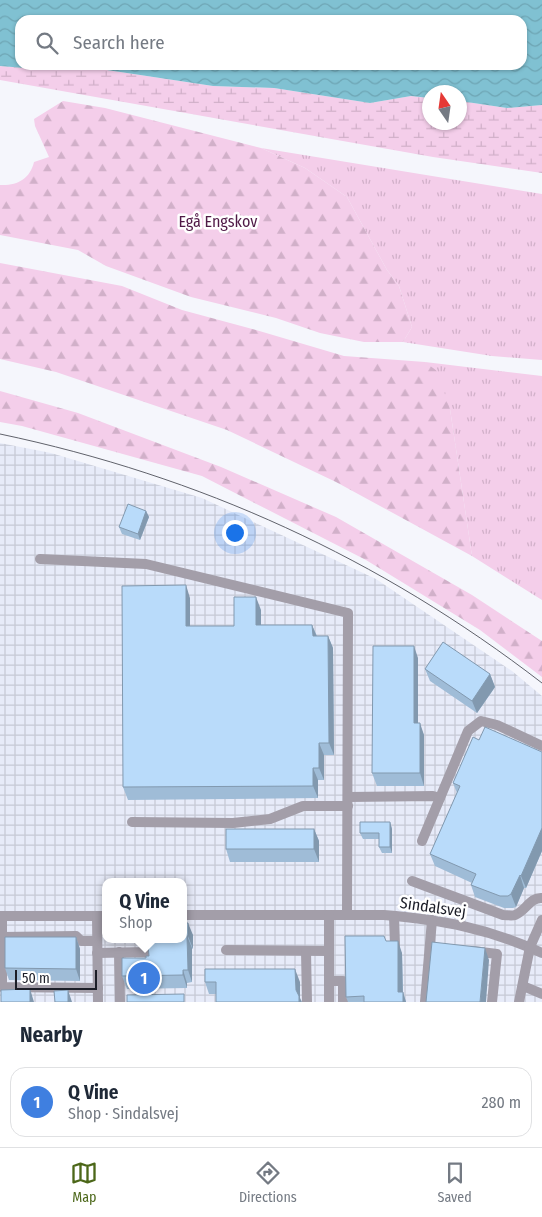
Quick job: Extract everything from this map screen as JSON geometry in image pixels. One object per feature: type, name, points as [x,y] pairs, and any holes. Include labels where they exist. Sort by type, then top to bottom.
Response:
[{"type":"street","points":[[40,559],[146,564],[348,613],[348,915]]},
{"type":"street","points":[[422,841],[468,731],[481,721],[497,725],[542,746]]},
{"type":"street","points":[[132,822],[233,823],[270,819],[302,806],[433,796],[440,798]]},
{"type":"street","points":[[412,881],[503,915],[514,916],[524,910],[531,902],[542,898]]},
{"type":"street","name":"Sindalsvej","points":[[187,915],[348,915],[394,916],[432,920],[470,927],[504,937],[542,954]]},
{"type":"street","points":[[329,915],[329,1002]]},
{"type":"street","points":[[98,988],[2,987],[1,916],[101,916],[97,941],[98,988],[98,1002]]},
{"type":"street","points":[[394,916],[395,946]]},
{"type":"street","points":[[425,1002],[434,947],[432,920]]},
{"type":"street","points":[[520,1002],[530,947],[542,920]]},
{"type":"street","points":[[2,937],[76,936],[81,941],[97,941]]},
{"type":"street","points":[[492,1002],[497,954],[504,937]]},
{"type":"street","points":[[226,950],[329,951]]},
{"type":"street","points":[[458,950],[497,954]]},
{"type":"street","points":[[306,951],[307,1002]]},
{"type":"street","points":[[120,952],[120,1002]]},
{"type":"street","points":[[97,953],[148,952]]},
{"type":"street","points":[[329,981],[343,981],[343,1002]]},
{"type":"street","points":[[523,986],[542,994]]},
{"type":"shaded area","points":[[0,443],[51,453],[202,498],[376,579],[512,671],[542,696],[542,1002],[0,1002]]},
{"type":"green space","points":[[0,66],[15,67],[15,70],[107,70],[213,86],[274,88],[370,103],[411,96],[422,97],[422,130],[467,130],[467,102],[507,108],[542,105],[542,173],[433,157],[0,80]]},
{"type":"green space","name":"Egå Engskov","points":[[63,101],[105,108],[261,148],[305,168],[347,197],[387,270],[399,286],[412,327],[403,342],[364,342],[320,333],[276,318],[191,297],[106,266],[78,250],[0,235],[0,185],[17,183],[26,177],[34,162],[49,157],[35,126],[34,119]]},
{"type":"green space","points":[[261,148],[542,194],[542,360],[492,356],[403,342],[412,327],[399,286],[387,270],[347,197],[305,168]]},
{"type":"green space","points":[[0,263],[122,286],[182,310],[344,356],[425,362],[437,371],[450,409],[472,556],[336,482],[227,430],[56,372],[0,359]]},
{"type":"green space","points":[[425,362],[542,376],[542,600],[472,556],[450,409]]},
{"type":"green space","points":[[0,391],[78,413],[221,467],[336,517],[472,595],[542,641],[542,677],[480,630],[366,560],[202,476],[22,426],[0,422]]},
{"type":"water","points":[[0,0],[542,0],[542,105],[507,108],[467,102],[467,85],[422,85],[422,97],[411,96],[370,103],[274,88],[213,86],[107,70],[527,70],[527,15],[15,15],[15,67],[0,66]]},
{"type":"building","points":[[128,504],[146,511],[138,534],[119,527]]},
{"type":"building","points":[[186,585],[186,626],[234,626],[234,597],[256,597],[256,625],[312,625],[313,636],[328,636],[329,743],[319,743],[319,768],[313,768],[313,786],[123,787],[122,586]]},
{"type":"building","points":[[443,642],[490,674],[472,701],[425,669]]},
{"type":"building","points":[[373,646],[414,646],[414,723],[420,723],[420,773],[372,773]]},
{"type":"building","points":[[485,727],[542,752],[542,828],[521,876],[508,896],[500,896],[471,885],[476,874],[430,854],[460,786],[453,783],[473,737],[479,740]]},
{"type":"building","points":[[360,822],[390,822],[390,847],[379,847],[379,833],[360,833]]},
{"type":"building","points":[[226,829],[314,829],[314,849],[226,849]]},
{"type":"building","points":[[187,936],[188,970],[183,970],[183,975],[122,976],[122,958],[146,958],[146,956],[149,956],[149,943],[187,943]]},
{"type":"building","points":[[345,936],[384,936],[386,941],[398,941],[398,992],[403,992],[403,1002],[364,1002],[364,996],[346,997]]},
{"type":"building","points":[[5,937],[76,937],[76,969],[5,968]]},
{"type":"building","points":[[432,942],[485,948],[480,1002],[426,1002]]},
{"type":"building","points":[[205,969],[295,969],[296,990],[299,1002],[216,1002],[216,982],[205,982]]},
{"type":"building","points":[[30,989],[30,1002],[1,1002],[1,990]]},
{"type":"building","points":[[68,990],[68,1002],[55,1002],[54,991]]},
{"type":"building","points":[[184,994],[184,1002],[127,1002],[127,995]]},
{"type":"tram line","points":[[0,434],[74,452],[146,473],[217,498],[285,527],[352,560],[417,597],[480,638],[542,683]]},
{"type":"place","name":"Q Vine","points":[[144,978]]}]
